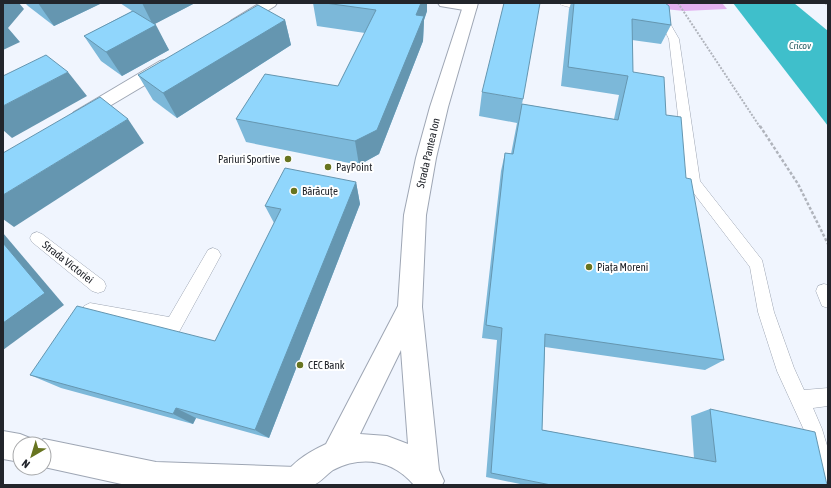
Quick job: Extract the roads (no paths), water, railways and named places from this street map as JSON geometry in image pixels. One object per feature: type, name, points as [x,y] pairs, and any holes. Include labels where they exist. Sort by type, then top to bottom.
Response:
[{"type":"main road","points":[[223,31],[270,3]]},
{"type":"main road","points":[[445,3],[470,5]]},
{"type":"main road","name":"Strada Pantea Ion","points":[[429,480],[410,306],[415,215],[426,158],[439,107],[470,5]]},
{"type":"main road","points":[[68,123],[182,55]]},
{"type":"main road","name":"Strada Pantea Ion","points":[[338,452],[410,306]]},
{"type":"main road","points":[[52,456],[161,481],[295,483],[316,463],[338,452],[361,446],[384,449],[406,458],[429,480]]},
{"type":"lane","points":[[564,3],[605,8]]},
{"type":"lane","points":[[640,12],[664,21],[671,30],[674,39],[693,183],[757,266],[766,312],[786,371],[813,429],[828,485]]},
{"type":"lane","name":"Strada Victoriei","points":[[37,238],[98,286]]},
{"type":"lane","points":[[82,310],[173,326],[213,255]]},
{"type":"lane","points":[[800,400],[828,397]]},
{"type":"water","name":"Cricov","points":[[733,3],[794,3],[828,31],[828,126]]},
{"type":"place","name":"Pariuri Sportive","points":[[288,159]]},
{"type":"place","name":"PayPoint","points":[[328,167]]},
{"type":"place","name":"Bărăcuțe","points":[[294,191]]},
{"type":"place","name":"Piața Moreni","points":[[589,267]]},
{"type":"place","name":"CEC Bank","points":[[300,365]]}]
